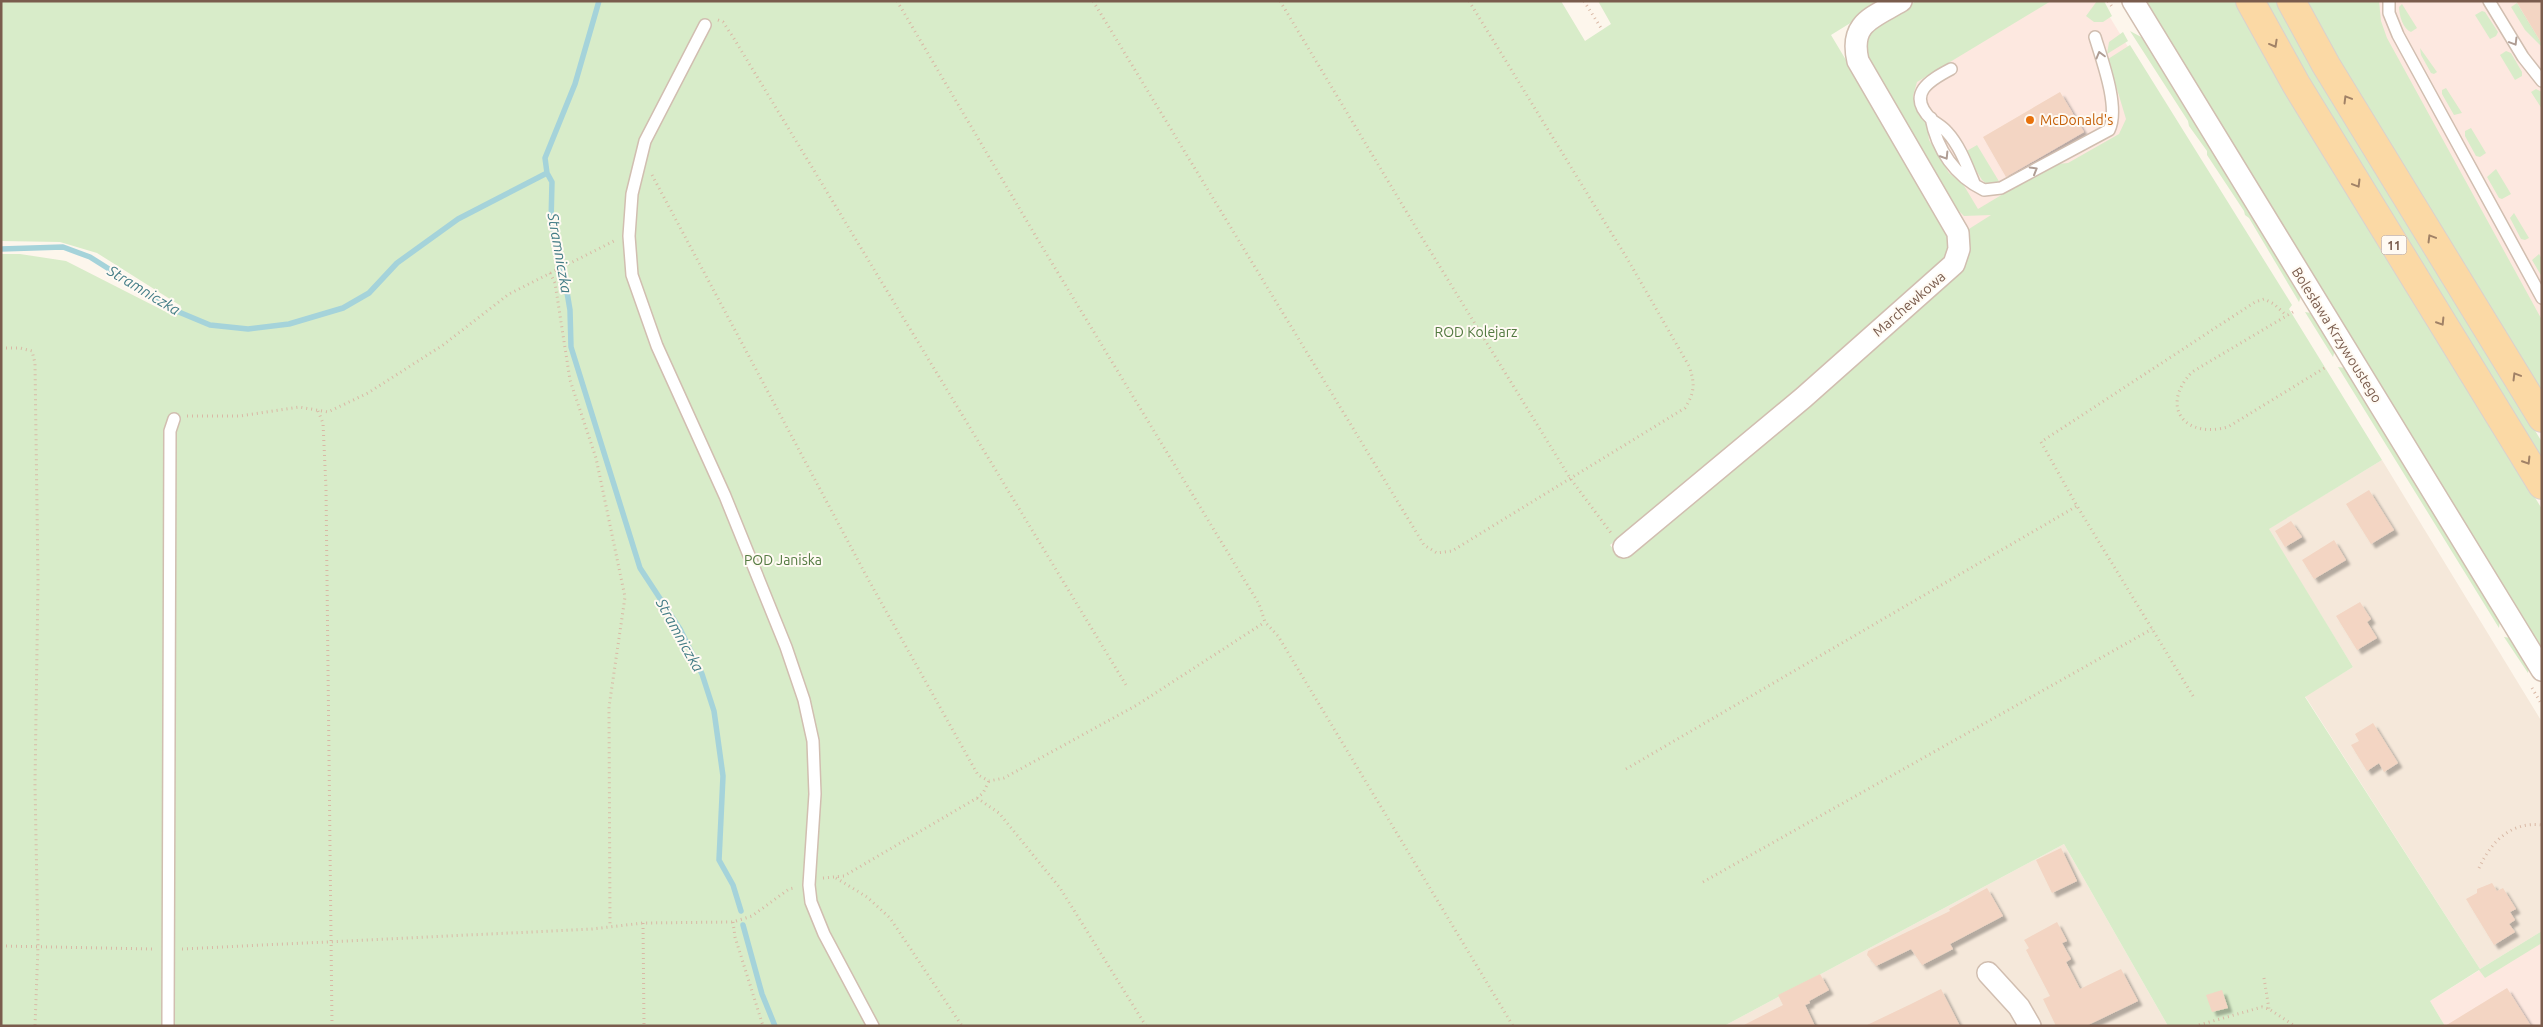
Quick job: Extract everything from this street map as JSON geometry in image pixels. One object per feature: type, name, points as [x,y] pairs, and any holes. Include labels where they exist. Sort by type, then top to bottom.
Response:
[{"type":"main road","name":"11","points":[[2250,1],[2301,92],[2542,485]]},
{"type":"main road","name":"11","points":[[2291,1],[2326,65],[2542,418]]},
{"type":"street","name":"Marchewkowa","points":[[1624,548],[1803,398],[1954,264],[1959,249],[1958,233],[1858,61],[1855,46],[1858,32],[1866,22],[1900,1]]},
{"type":"street","name":"Bolesława Krzywoustego","points":[[2133,1],[2542,670]]},
{"type":"street","points":[[1988,973],[2019,1007],[2030,1026]]},
{"type":"lane","points":[[2389,1],[2389,12],[2398,35],[2542,298]]},
{"type":"lane","points":[[2490,1],[2523,57],[2542,81]]},
{"type":"lane","points":[[705,25],[651,128],[639,166],[632,194],[629,236],[632,275],[657,346],[725,496],[786,647],[804,700],[813,742],[815,794],[810,902],[824,934],[874,1026]]},
{"type":"lane","points":[[1951,69],[1926,83],[1922,90],[1921,100],[1931,118],[1934,139],[1952,167],[1984,190],[2001,188],[2109,130],[2112,118],[2110,99],[2096,37]]},
{"type":"lane","points":[[168,1026],[170,950],[170,431],[174,420]]},
{"type":"path","points":[[897,1],[1038,240],[1259,604],[1265,622],[1278,636],[1513,1026]]},
{"type":"path","points":[[1092,1],[1424,545],[1437,553],[1452,551],[1685,408],[1693,396],[1694,382],[1689,366],[1628,260],[1469,1]]},
{"type":"path","points":[[1280,1],[1424,242],[1570,478],[1601,523],[1624,548]]},
{"type":"path","points":[[1584,1],[1601,28]]},
{"type":"path","points":[[705,25],[714,18],[723,22],[733,37],[1126,685]]},
{"type":"path","points":[[639,166],[650,172],[660,187],[868,578],[944,718],[978,775],[989,781],[1004,778],[1137,705],[1265,622]]},
{"type":"path","points":[[174,420],[185,416],[240,416],[299,407],[328,412],[368,393],[443,345],[509,294],[606,244],[629,236]]},
{"type":"path","points":[[550,273],[554,283],[570,380],[596,458],[625,597],[622,632],[609,707],[610,927]]},
{"type":"path","points":[[2193,696],[2077,506],[2041,442],[2255,302],[2264,299],[2287,316]]},
{"type":"path","points":[[2293,312],[2192,372],[2182,384],[2175,401],[2178,412],[2197,430],[2211,432],[2228,428],[2326,367]]},
{"type":"path","points":[[1,348],[20,348],[32,351],[35,363],[38,580],[35,784],[38,946],[36,1026]]},
{"type":"path","points":[[318,411],[323,423],[326,488],[332,1026]]},
{"type":"path","points":[[1626,769],[2077,506]]},
{"type":"path","points":[[1703,882],[2152,629]]},
{"type":"path","points":[[1,946],[170,950],[610,927],[643,923],[733,922],[752,916],[790,889],[810,881],[844,876],[866,864],[977,798],[983,793],[989,781]]},
{"type":"path","points":[[977,798],[999,813],[1060,888],[1146,1026]]},
{"type":"path","points":[[2479,868],[2497,840],[2509,830],[2521,826],[2542,825]]},
{"type":"path","points":[[836,878],[867,897],[890,918],[962,1026]]},
{"type":"path","points":[[733,922],[735,937],[763,1026]]},
{"type":"path","points":[[643,923],[644,1026]]},
{"type":"path","points":[[2264,978],[2269,1009]]},
{"type":"path","points":[[2199,1025],[2262,1008],[2269,1009],[2295,1026]]},
{"type":"shaded area","name":"McDonald's","points":[[1925,1],[2100,1],[2169,114],[1966,231],[1866,36]]},
{"type":"shaded area","points":[[2329,1],[2542,1],[2542,343]]},
{"type":"shaded area","points":[[2382,460],[2542,722],[2542,931],[2480,969],[2305,696],[2353,667],[2268,529]]},
{"type":"shaded area","points":[[2064,844],[2168,1026],[1724,1026]]},
{"type":"shaded area","points":[[2542,931],[2542,1026],[2445,1026],[2430,1001]]},
{"type":"green space","points":[[1,1],[1561,1],[1585,41],[1611,24],[1598,1],[1886,1],[1831,35],[1953,239],[1946,260],[1800,388],[1610,545],[1621,559],[1725,475],[1952,276],[1961,234],[1991,215],[1964,216],[1950,202],[1863,50],[1866,31],[1916,1],[2051,1],[1917,82],[1913,96],[1927,123],[1929,140],[1949,173],[1963,184],[1978,209],[2038,173],[2058,164],[2068,163],[2119,134],[2126,119],[2108,59],[2130,45],[2292,305],[2289,309],[2382,460],[2269,529],[2353,667],[2305,697],[2480,969],[2542,931],[2542,943],[2485,978],[2479,970],[2430,1001],[2445,1026],[2168,1026],[2064,844],[1724,1026],[1,1026],[1,254],[20,254],[66,261],[176,317],[181,306],[97,253],[60,242],[1,241]]},
{"type":"green space","points":[[2097,1],[2104,1],[2112,16],[2103,22],[2094,22],[2086,16]]},
{"type":"green space","points":[[2144,1],[2237,1],[2286,91],[2542,509],[2542,653]]},
{"type":"green space","points":[[2264,1],[2277,1],[2315,71],[2542,442],[2542,463],[2307,79]]},
{"type":"green space","points":[[2305,1],[2379,1],[2381,21],[2387,38],[2542,320],[2542,395],[2338,61]]},
{"type":"green space","points":[[2517,3],[2542,47],[2525,30],[2511,7]]},
{"type":"green space","points":[[2402,4],[2417,28],[2411,32],[2406,28],[2401,18],[2399,7]]},
{"type":"green space","points":[[2482,11],[2485,12],[2498,32],[2496,36],[2490,39],[2475,15]]},
{"type":"green space","points":[[2130,31],[2143,38],[2301,296],[2299,302],[2249,218],[2245,215],[2207,155],[2207,151],[2189,126],[2188,121]]},
{"type":"green space","points":[[2123,32],[2128,41],[2107,54],[2109,42]]},
{"type":"green space","points":[[2420,48],[2437,72],[2434,74],[2431,73],[2421,55]]},
{"type":"green space","points":[[2506,51],[2511,53],[2522,72],[2522,76],[2515,80],[2500,55]]},
{"type":"green space","points":[[2446,88],[2462,113],[2454,115],[2442,94],[2442,90]]},
{"type":"green space","points":[[2536,89],[2542,92],[2542,109],[2531,92]]},
{"type":"green space","points":[[2471,128],[2486,153],[2480,157],[2476,156],[2465,136],[2465,131]]},
{"type":"green space","points":[[1977,145],[2000,183],[1987,184],[1982,180],[1965,152]]},
{"type":"green space","points":[[2496,169],[2511,194],[2502,199],[2499,198],[2487,177]]},
{"type":"green space","points":[[2514,213],[2529,238],[2525,240],[2521,239],[2510,218]]},
{"type":"green space","points":[[2539,254],[2542,259],[2542,277],[2532,260]]},
{"type":"green space","points":[[2305,312],[2311,313],[2335,350],[2333,357]]},
{"type":"green space","points":[[2338,367],[2346,368],[2500,620],[2499,628]]},
{"type":"green space","points":[[2504,637],[2511,638],[2529,667],[2528,673]]},
{"type":"building","points":[[2516,1],[2542,1],[2542,44]]},
{"type":"building","points":[[2060,92],[2084,132],[2006,177],[1983,137]]},
{"type":"building","points":[[2369,490],[2394,530],[2371,544],[2346,504]]},
{"type":"building","points":[[2291,521],[2302,537],[2285,547],[2275,531]]},
{"type":"building","points":[[2334,540],[2346,560],[2314,579],[2302,560]]},
{"type":"building","points":[[2360,602],[2371,619],[2367,622],[2377,638],[2357,650],[2336,616]]},
{"type":"building","points":[[2373,723],[2398,763],[2384,772],[2379,763],[2367,771],[2351,745],[2359,741],[2355,734]]},
{"type":"building","points":[[2061,848],[2077,881],[2052,893],[2036,860]]},
{"type":"building","points":[[2492,883],[2497,891],[2503,888],[2516,909],[2510,912],[2515,920],[2509,924],[2515,932],[2494,945],[2466,899],[2477,893],[2477,889]]},
{"type":"building","points":[[1987,888],[2003,916],[1950,944],[1953,949],[1922,965],[1911,949],[1876,966],[1867,955],[1868,951],[1950,911],[1949,909]]},
{"type":"building","points":[[2057,922],[2067,941],[2062,943],[2071,959],[2066,962],[2080,989],[2121,969],[2138,1001],[2086,1026],[2056,1026],[2043,999],[2050,996],[2026,950],[2029,948],[2024,940]]},
{"type":"building","points":[[1820,974],[1829,990],[1805,1005],[1815,1026],[1742,1026],[1783,1005],[1778,995]]},
{"type":"building","points":[[2507,988],[2531,1026],[2445,1026]]},
{"type":"building","points":[[1941,989],[1960,1026],[1865,1026],[1911,1004]]},
{"type":"building","points":[[2222,990],[2228,1008],[2212,1012],[2206,995]]},
{"type":"waterway","name":"Stramniczka","points":[[599,1],[575,84],[545,158],[547,173],[552,182],[551,222],[560,251],[570,310],[571,347],[640,568],[680,629],[702,674],[714,711],[723,776],[719,860],[733,885],[741,911]]},
{"type":"waterway","name":"Stramniczka","points":[[1,249],[63,247],[90,257],[174,310],[210,325],[248,329],[289,324],[343,308],[369,293],[397,263],[458,219],[547,173]]},
{"type":"waterway","name":"Stramniczka","points":[[743,925],[762,994],[775,1026]]},
{"type":"place","name":"McDonald's","points":[[2030,120]]},
{"type":"park label","name":"ROD Kolejarz","points":[[1476,332]]},
{"type":"park label","name":"POD Janiska","points":[[783,560]]}]
